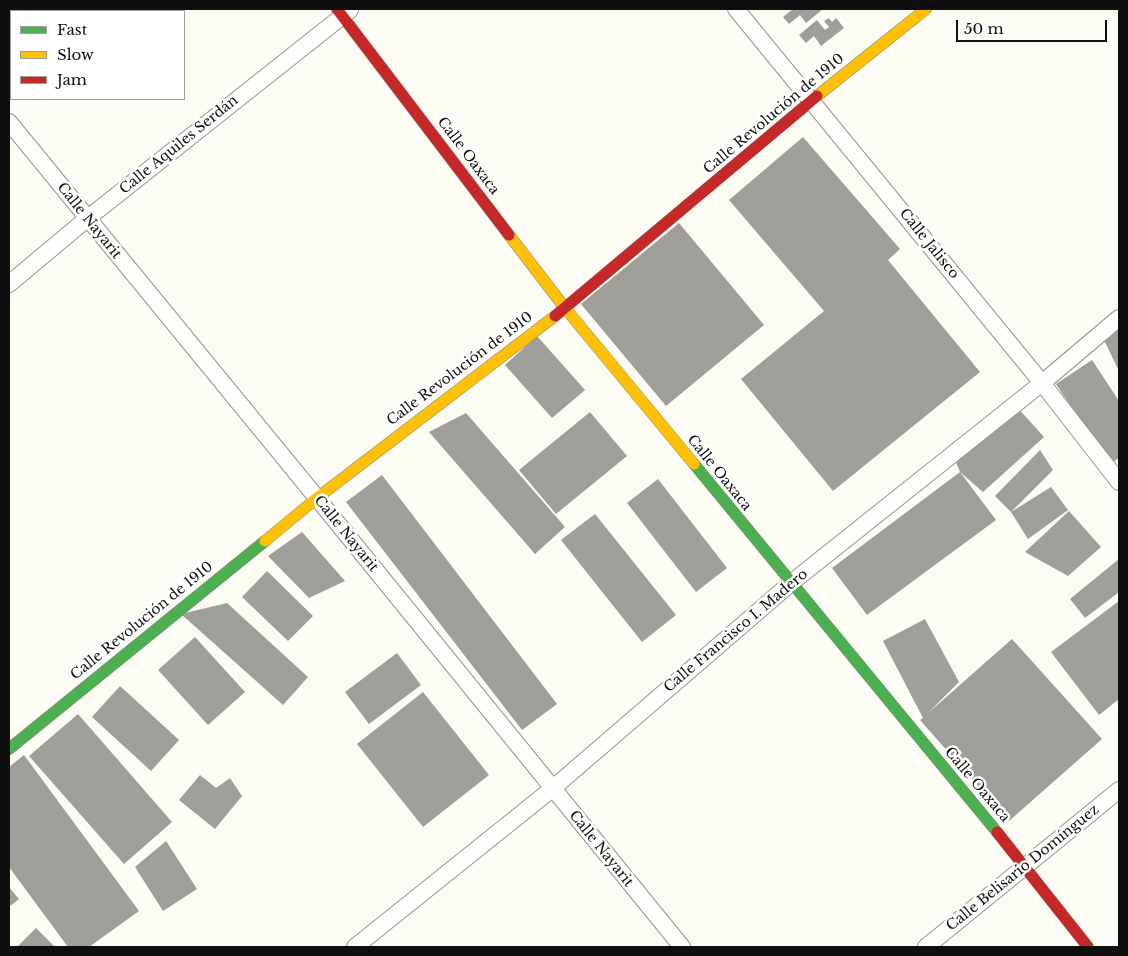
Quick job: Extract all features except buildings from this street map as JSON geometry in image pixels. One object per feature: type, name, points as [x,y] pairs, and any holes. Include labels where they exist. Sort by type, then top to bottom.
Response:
[{"type":"street","name":"Calle Jalisco","points":[[736,9],[1042,383],[1119,482]]},
{"type":"street","name":"Calle Revolución de 1910","points":[[9,749],[317,498],[565,308],[811,101],[926,9]]},
{"type":"street","name":"Calle Aquiles Serdán","points":[[9,284],[344,11]]},
{"type":"street","name":"Calle Oaxaca","points":[[344,11],[565,308],[1025,866],[1088,947]]},
{"type":"street","name":"Calle Nayarit","points":[[9,122],[682,947]]},
{"type":"street","name":"Calle Francisco I. Madero","points":[[355,947],[552,788],[791,583],[1042,383],[1119,318]]},
{"type":"street","name":"Calle Belisario Domínguez","points":[[926,947],[1119,790]]},
{"type":"traffic: fast","points":[[694,464],[997,832]]},
{"type":"traffic: fast","points":[[9,749],[265,541]]},
{"type":"traffic: slow","points":[[817,96],[926,9]]},
{"type":"traffic: slow","points":[[509,235],[565,308],[694,464]]},
{"type":"traffic: slow","points":[[265,541],[317,498],[555,316]]},
{"type":"traffic: jam","points":[[337,9],[509,235]]},
{"type":"traffic: jam","points":[[555,316],[817,96]]},
{"type":"traffic: jam","points":[[997,832],[1088,947]]}]
